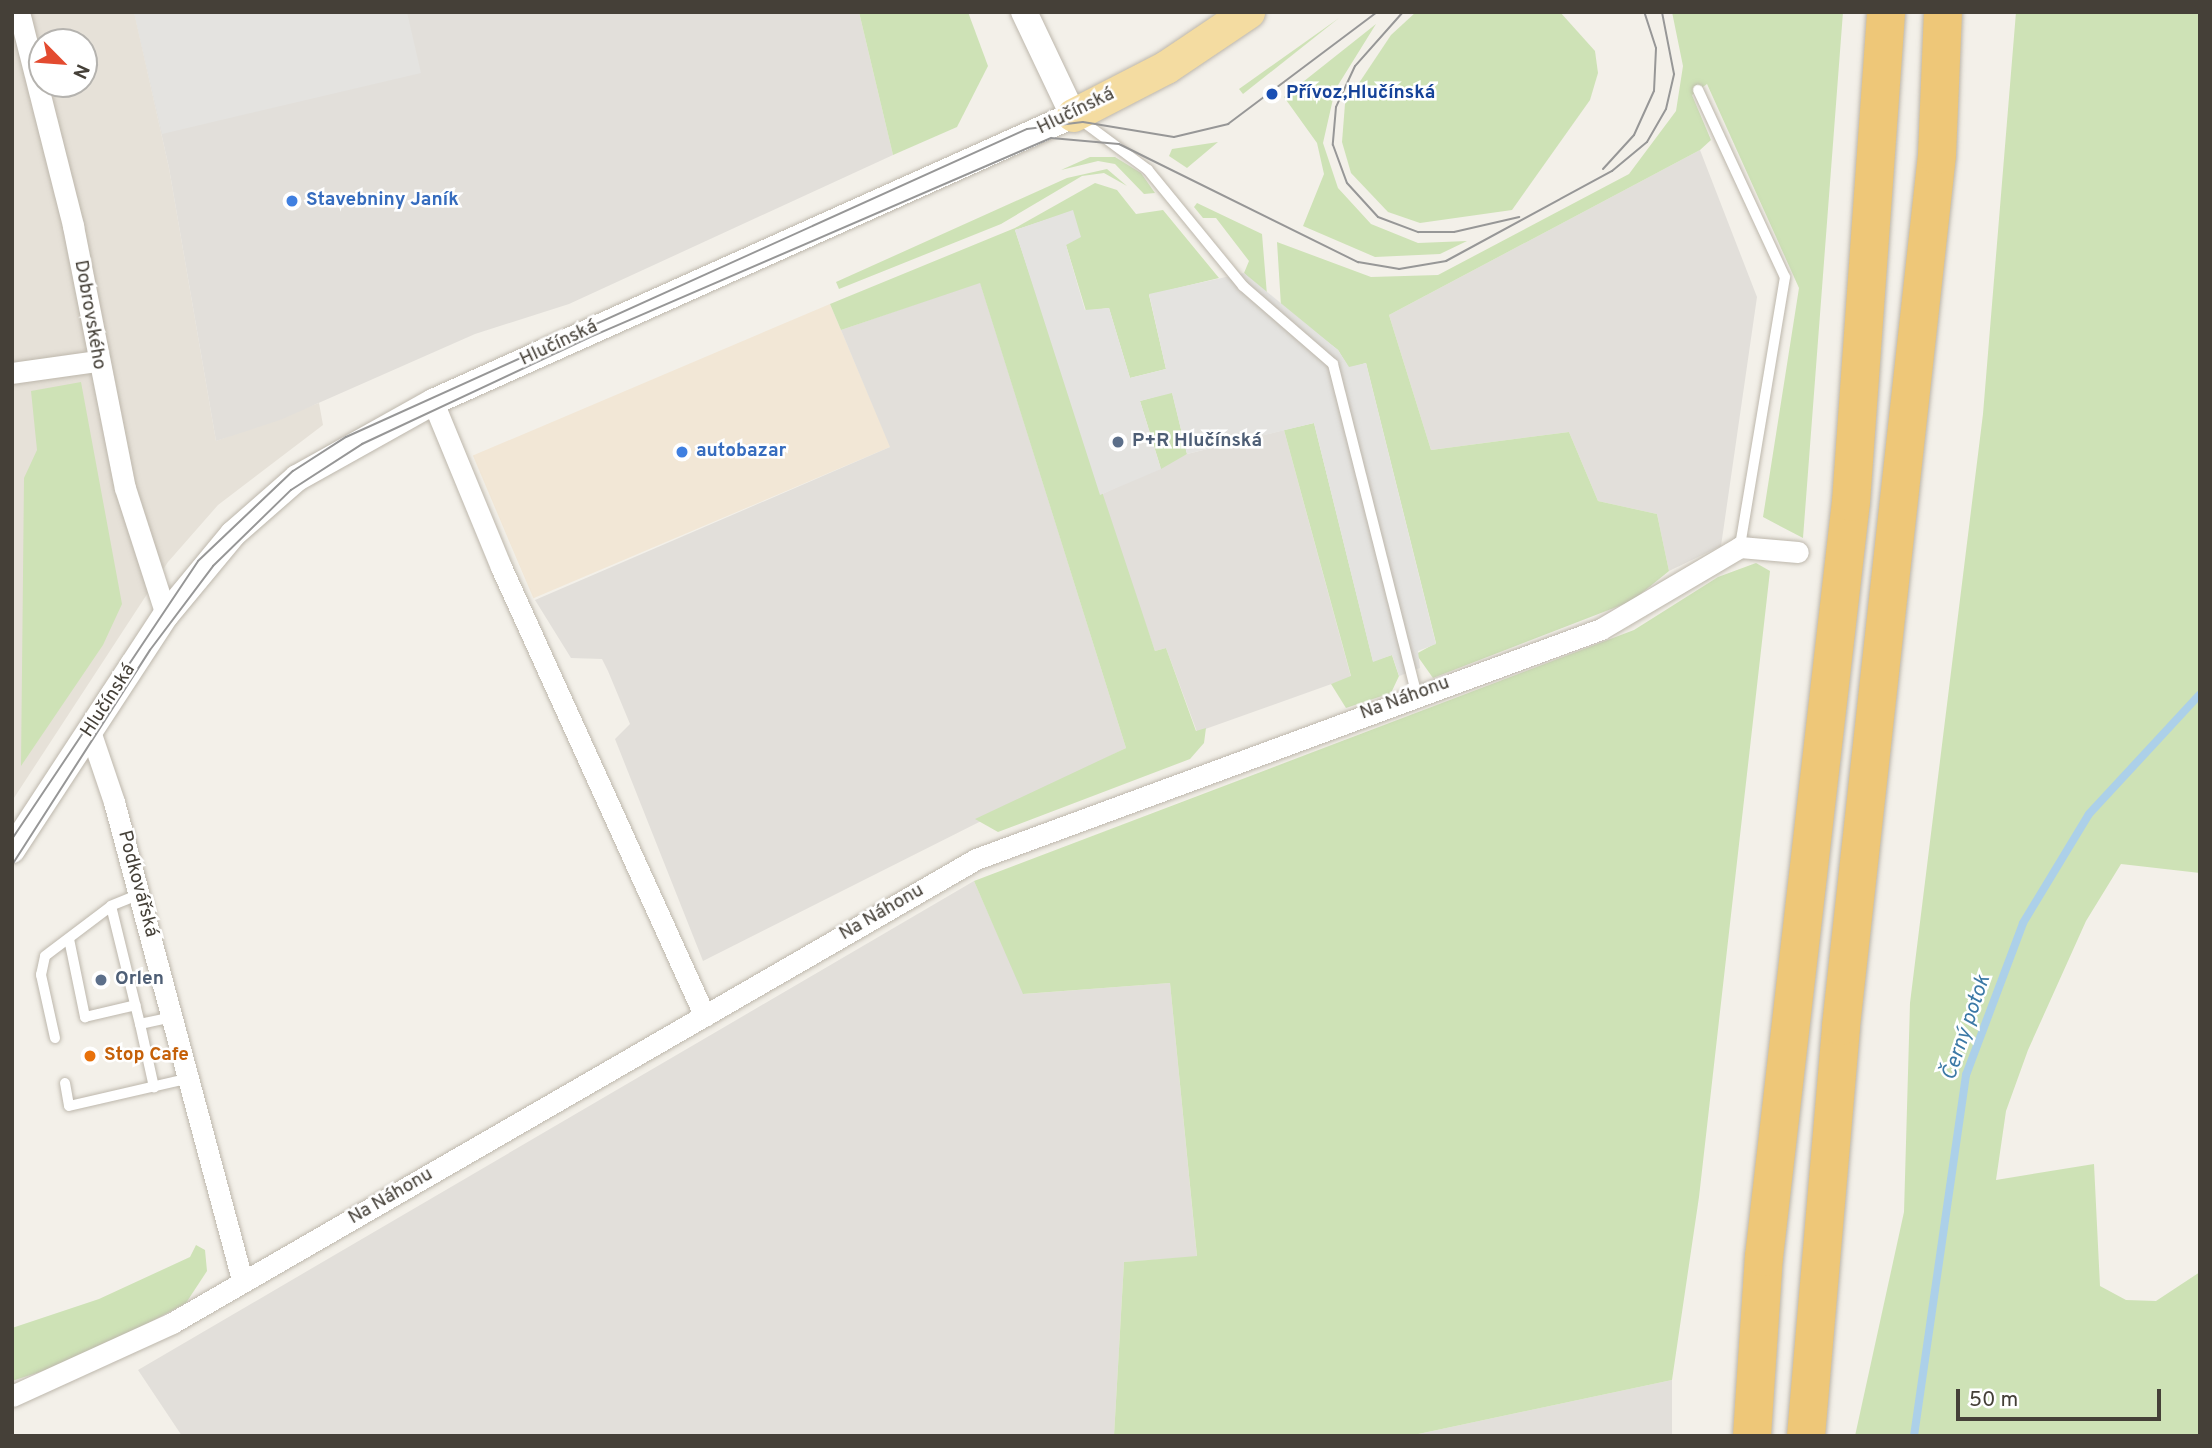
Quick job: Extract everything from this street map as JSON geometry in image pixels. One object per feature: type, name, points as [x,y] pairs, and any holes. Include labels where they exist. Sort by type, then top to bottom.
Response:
[{"type":"highway","points":[[1752,1436],[1765,1244],[1851,502],[1886,12]]},
{"type":"highway","points":[[1806,1436],[1841,1026],[1937,155],[1943,12]]},
{"type":"main road","name":"Hlučínská","points":[[1073,115],[1166,67],[1248,12]]},
{"type":"street","name":"Dobrovského","points":[[19,12],[73,226],[96,361],[125,488],[166,615]]},
{"type":"street","points":[[1024,12],[1073,115]]},
{"type":"street","name":"Hlučínská","points":[[12,850],[166,615],[225,542],[279,491],[354,442],[433,402],[1073,115]]},
{"type":"street","points":[[12,373],[96,361]]},
{"type":"street","points":[[433,402],[501,567],[705,1016]]},
{"type":"street","points":[[1740,547],[1798,552]]},
{"type":"street","name":"Na Náhonu","points":[[12,1396],[104,1358],[243,1282],[1017,840],[1601,629],[1740,547]]},
{"type":"street","name":"Podkovářská","points":[[90,731],[140,894],[243,1282]]},
{"type":"lane","points":[[1698,90],[1785,276],[1740,547]]},
{"type":"lane","points":[[1073,115],[1148,170],[1243,286],[1334,363],[1417,695]]},
{"type":"lane","points":[[55,1038],[41,975],[45,956],[111,906],[140,894]]},
{"type":"lane","points":[[111,906],[154,1087]]},
{"type":"lane","points":[[69,939],[85,1017],[136,1005]]},
{"type":"lane","points":[[141,1024],[173,1017]]},
{"type":"lane","points":[[65,1083],[69,1106],[190,1078]]},
{"type":"shaded area","points":[[12,12],[134,12],[169,168],[216,441],[319,403],[323,425],[218,505],[168,562],[12,801]]},
{"type":"shaded area","points":[[134,12],[859,12],[893,155],[569,304],[475,334],[280,420],[216,441],[169,168]]},
{"type":"shaded area","points":[[134,12],[407,12],[421,73],[162,134]]},
{"type":"shaded area","points":[[1700,150],[1757,297],[1721,546],[1669,571],[1657,514],[1598,501],[1569,432],[1431,450],[1389,315]]},
{"type":"shaded area","name":"P+R Hlučínská","points":[[1073,210],[1081,237],[1066,245],[1085,310],[1109,308],[1130,378],[1166,369],[1149,294],[1244,273],[1338,350],[1349,367],[1366,363],[1436,644],[1418,651],[1420,668],[1399,676],[1392,655],[1373,662],[1314,423],[1187,454],[1172,393],[1140,401],[1161,469],[1100,495],[1015,230]]},
{"type":"shaded area","points":[[980,282],[1126,748],[703,961],[615,739],[630,724],[608,671],[602,659],[571,658],[535,600],[890,447],[841,330]]},
{"type":"shaded area","name":"autobazar","points":[[830,304],[891,447],[533,598],[473,456]]},
{"type":"shaded area","points":[[1284,430],[1351,677],[1197,732],[1166,648],[1155,651],[1100,495],[1187,454]]},
{"type":"shaded area","points":[[974,881],[1024,994],[1170,983],[1197,1257],[1124,1262],[1114,1436],[182,1436],[138,1370]]},
{"type":"shaded area","points":[[1672,1380],[1672,1436],[1409,1436]]},
{"type":"green space","points":[[859,12],[968,12],[988,66],[957,127],[893,155]]},
{"type":"green space","points":[[1416,12],[1560,12],[1595,51],[1598,73],[1590,100],[1512,210],[1420,223],[1388,212],[1351,173],[1342,142],[1345,104],[1391,35]]},
{"type":"green space","points":[[1672,12],[1843,12],[1803,538],[1763,517],[1799,288],[1707,84],[1692,95],[1711,140],[1700,150],[1389,315],[1431,450],[1569,432],[1598,501],[1657,514],[1669,571],[1632,601],[1433,678],[1416,654],[1436,643],[1366,363],[1349,368],[1338,350],[1281,306],[1277,242],[1371,277],[1438,275],[1629,174],[1676,111],[1683,66]]},
{"type":"green space","points":[[2016,12],[2200,12],[2200,873],[2121,864],[2086,921],[2028,1050],[2006,1111],[1996,1180],[2094,1164],[2100,1286],[2126,1300],[2156,1301],[2200,1272],[2200,1436],[1855,1436],[1904,1212],[1910,1003],[1983,414]]},
{"type":"green space","points":[[1339,18],[1243,94],[1239,89]]},
{"type":"green space","points":[[1376,24],[1335,90],[1323,143],[1338,188],[1371,224],[1418,243],[1467,241],[1440,254],[1375,257],[1303,226],[1324,174],[1317,143],[1284,97]]},
{"type":"green space","points":[[1218,142],[1187,168],[1169,156],[1172,149]]},
{"type":"green space","points":[[1090,157],[1115,157],[1141,173],[1155,193],[1144,194],[1115,164],[1098,161],[1061,170]]},
{"type":"green space","points":[[1107,169],[1127,186],[1104,173],[1082,176],[1001,224],[839,289],[836,282],[1067,178]]},
{"type":"green space","points":[[1095,183],[1117,190],[1136,214],[1163,210],[1219,278],[1149,295],[1166,369],[1130,378],[1109,308],[1086,311],[1066,245],[1073,211],[1015,230],[1155,651],[1166,648],[1196,731],[1206,728],[1204,743],[1190,759],[998,832],[975,819],[1126,748],[980,283],[841,330],[830,304],[1015,228]]},
{"type":"green space","points":[[1197,203],[1262,234],[1267,295],[1244,273],[1249,261],[1216,218],[1203,218],[1194,207]]},
{"type":"green space","points":[[81,382],[122,604],[103,645],[21,766],[24,478],[37,450],[31,391]]},
{"type":"green space","points":[[1172,392],[1187,454],[1161,469],[1140,401]]},
{"type":"green space","points":[[1314,423],[1373,661],[1392,655],[1399,676],[1391,693],[1346,708],[1331,684],[1351,676],[1284,430]]},
{"type":"green space","points":[[1756,563],[1770,571],[1699,1197],[1672,1380],[1409,1436],[1114,1436],[1124,1262],[1197,1256],[1170,983],[1023,994],[974,881],[1634,630],[1718,577]]},
{"type":"green space","points":[[196,1245],[205,1250],[207,1271],[186,1303],[83,1358],[12,1381],[12,1328],[99,1299],[190,1257]]},
{"type":"waterway","name":"Černý potok","points":[[1914,1436],[1966,1075],[2023,923],[2089,814],[2200,694]]},
{"type":"tram line","points":[[12,839],[198,561],[293,471],[346,437],[1027,129],[1083,122],[1174,137],[1228,124],[1377,12]]},
{"type":"tram line","points":[[1403,12],[1355,66],[1336,107],[1333,145],[1347,183],[1378,217],[1418,232],[1454,232],[1519,217]]},
{"type":"tram line","points":[[1603,169],[1634,135],[1654,91],[1656,48],[1644,12]]},
{"type":"tram line","points":[[12,865],[150,650],[213,566],[291,490],[362,444],[588,338],[1051,138],[1119,144],[1358,262],[1399,269],[1446,261],[1612,171],[1647,142],[1666,109],[1674,74],[1662,12]]},
{"type":"place","name":"Přívoz,Hlučínská","points":[[1272,94]]},
{"type":"place","name":"Stavebniny Janík","points":[[292,201]]},
{"type":"place","name":"P+R Hlučínská","points":[[1118,442]]},
{"type":"place","name":"autobazar","points":[[682,452]]},
{"type":"place","name":"Orlen","points":[[101,980]]},
{"type":"place","name":"Stop Cafe","points":[[90,1056]]}]
